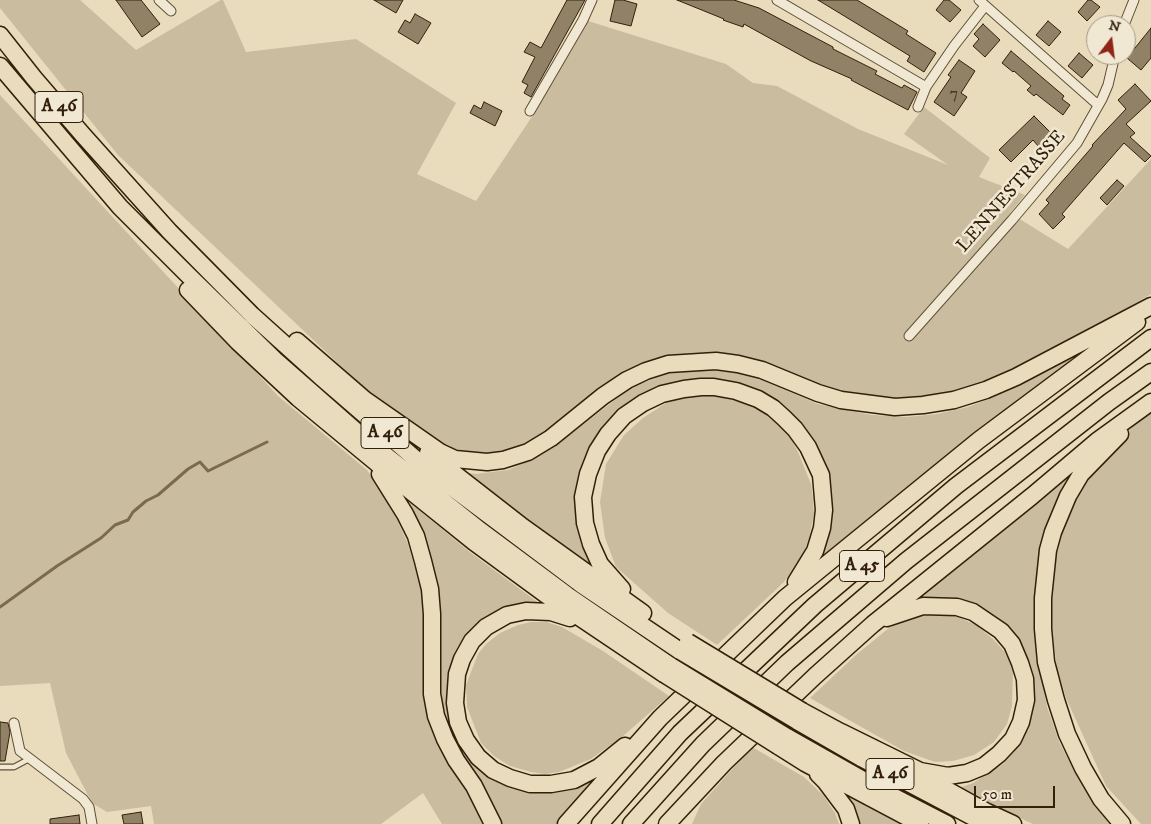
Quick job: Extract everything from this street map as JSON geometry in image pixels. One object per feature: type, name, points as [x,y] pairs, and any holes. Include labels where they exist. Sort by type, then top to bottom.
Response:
[{"type":"highway","name":"A 46","points":[[0,35],[58,106],[170,232],[252,315],[426,468],[582,585],[799,716],[863,759],[986,824]]},
{"type":"highway","name":"A 46","points":[[0,66],[120,207],[189,276],[275,360],[365,439],[424,487],[668,670],[782,742],[880,789],[947,824]]},
{"type":"highway","points":[[122,177],[260,309],[444,466],[523,527],[658,624]]},
{"type":"highway","points":[[120,207],[154,254],[238,342],[298,398],[474,542],[622,647]]},
{"type":"highway","points":[[364,399],[440,452],[455,459],[487,462],[503,460],[528,452],[551,438],[603,396],[627,380],[668,364],[709,361],[738,364],[762,370],[818,393],[842,400],[895,407],[923,405],[986,390],[1016,377],[1151,306]]},
{"type":"highway","points":[[566,824],[660,718],[784,598],[979,440],[1151,312]]},
{"type":"highway","name":"A 45","points":[[600,824],[680,733],[815,606],[956,486],[1151,338]]},
{"type":"highway","name":"A 45","points":[[631,824],[703,744],[787,663],[906,561],[1109,402],[1151,372]]},
{"type":"highway","points":[[684,646],[615,583],[600,564],[591,544],[585,523],[583,497],[596,451],[618,422],[643,403],[662,394],[684,389],[714,387],[736,391],[758,399],[773,408],[784,418],[808,447],[821,475],[824,510],[822,528],[815,551],[784,598]]},
{"type":"highway","points":[[667,824],[697,791],[815,676],[873,624],[1097,441],[1151,402]]},
{"type":"highway","points":[[1122,824],[1101,799],[1083,768],[1067,734],[1046,662],[1043,598],[1048,550],[1053,532],[1068,496],[1080,474],[1151,402]]},
{"type":"highway","points":[[357,448],[393,493],[416,536],[430,589],[432,614],[432,694],[436,716],[444,739],[474,786],[493,824]]},
{"type":"highway","points":[[799,716],[841,732],[920,771],[948,776],[967,773],[984,766],[1013,739],[1021,722],[1026,700],[1025,679],[1012,644],[1001,631],[973,612],[957,607],[940,606],[923,606],[904,611],[873,624]]},
{"type":"highway","points":[[660,718],[599,767],[574,780],[551,784],[530,784],[493,770],[478,756],[466,740],[458,722],[455,703],[457,674],[462,659],[472,641],[486,627],[507,615],[526,611],[551,612],[572,619],[668,670]]},
{"type":"highway","points":[[841,732],[987,812],[1013,824]]},
{"type":"highway","points":[[782,742],[825,781],[846,808],[851,824]]},
{"type":"highway","points":[[805,763],[920,824]]},
{"type":"highway","points":[[683,824],[697,791]]},
{"type":"street","points":[[159,0],[171,11]]},
{"type":"street","points":[[530,111],[592,0]]},
{"type":"street","points":[[777,0],[926,87]]},
{"type":"street","points":[[1128,15],[1134,0]]},
{"type":"street","points":[[918,107],[926,87],[982,3],[1098,105]]},
{"type":"street","name":"LENNESTRASSE","points":[[908,336],[1064,160],[1082,136],[1098,105],[1108,84],[1113,65]]},
{"type":"street","points":[[14,723],[20,751],[83,799],[89,807],[92,824]]},
{"type":"lane","points":[[0,767],[14,766],[30,758]]},
{"type":"shaded area","points":[[0,0],[80,0],[136,50],[221,0],[223,0],[246,52],[356,39],[456,103],[417,174],[476,201],[533,115],[588,21],[726,64],[753,83],[777,86],[858,129],[948,165],[904,134],[924,107],[990,158],[979,177],[1025,195],[1010,213],[1068,249],[1151,159],[1151,294],[1016,371],[968,389],[909,400],[886,399],[836,392],[713,354],[687,354],[653,361],[539,439],[521,447],[506,452],[481,454],[449,448],[419,431],[363,387],[118,155],[0,8]]},
{"type":"shaded area","points":[[0,95],[278,396],[367,470],[390,504],[408,544],[421,589],[426,633],[449,762],[474,802],[483,824],[442,824],[423,793],[381,824],[154,824],[151,806],[107,812],[92,803],[66,753],[50,683],[0,686]]},
{"type":"shaded area","points":[[1103,338],[957,447],[820,559],[829,528],[822,462],[738,386],[630,404],[576,503],[577,524],[581,543],[593,571],[462,472],[476,474],[508,470],[543,454],[630,388],[674,371],[707,369],[736,373],[761,380],[818,404],[872,415],[907,417],[937,414],[968,407],[994,397],[1022,384]]},
{"type":"shaded area","points":[[713,395],[747,404],[765,413],[790,437],[811,484],[813,498],[814,514],[809,538],[803,554],[794,569],[784,582],[717,645],[668,613],[616,567],[605,538],[600,502],[606,464],[624,435],[643,418],[666,403],[683,396]]},
{"type":"shaded area","points":[[1151,412],[1151,824],[1141,824],[1106,786],[1066,698],[1057,668],[1052,632],[1052,579],[1055,554],[1066,520],[1078,495],[1108,452],[1133,426]]},
{"type":"shaded area","points":[[1075,471],[1045,529],[1040,550],[1036,588],[1036,648],[1047,707],[1060,744],[1091,800],[1109,824],[1033,824],[956,789],[973,783],[1003,764],[1014,752],[1028,724],[1003,623],[913,602]]},
{"type":"shaded area","points":[[402,496],[471,553],[539,603],[528,604],[491,618],[448,693],[492,777],[502,783],[528,791],[556,792],[569,789],[599,774],[557,824],[499,824],[453,743],[441,698],[438,656]]},
{"type":"shaded area","points":[[940,614],[958,617],[976,625],[1004,651],[1013,671],[1012,706],[1007,724],[994,742],[974,755],[953,761],[935,762],[904,751],[810,698],[857,654],[889,628],[921,616]]},
{"type":"shaded area","points":[[531,622],[547,622],[562,627],[603,651],[669,696],[623,736],[591,759],[559,772],[545,774],[510,766],[494,756],[481,743],[467,707],[466,685],[478,654],[486,644],[500,633],[518,625]]},
{"type":"shaded area","points":[[752,747],[804,777],[823,795],[835,813],[839,824],[692,824],[701,804]]},
{"type":"shaded area","points":[[841,792],[902,824],[858,824]]},
{"type":"building","points":[[116,0],[141,0],[160,24],[142,37]]},
{"type":"building","points":[[374,0],[403,0],[396,13]]},
{"type":"building","points":[[567,0],[585,0],[531,97],[524,93],[528,85],[522,82],[535,57],[524,52],[530,42],[541,48]]},
{"type":"building","points":[[615,0],[637,4],[631,26],[610,21]]},
{"type":"building","points":[[677,0],[734,0],[759,8],[877,71],[875,74],[902,88],[904,85],[917,92],[908,110],[852,79],[811,61],[744,24],[743,27],[723,20]]},
{"type":"building","points":[[818,0],[857,0],[908,31],[906,34],[936,53],[924,72],[907,61],[910,56]]},
{"type":"building","points":[[944,0],[949,0],[961,10],[950,22],[936,10]]},
{"type":"building","points":[[1088,0],[1091,0],[1100,7],[1093,15],[1086,15],[1086,20],[1078,12]]},
{"type":"building","points":[[415,14],[431,23],[418,44],[398,32],[405,20],[410,23]]},
{"type":"building","points":[[1048,21],[1061,32],[1049,46],[1036,35]]},
{"type":"building","points":[[983,24],[1000,40],[985,57],[973,46],[979,39],[974,34]]},
{"type":"building","points":[[1151,28],[1151,58],[1141,70],[1135,65],[1136,47]]},
{"type":"building","points":[[1011,51],[1064,96],[1062,99],[1070,105],[1063,115],[1036,94],[1034,96],[1027,90],[1031,86],[1002,63]]},
{"type":"building","points":[[1079,53],[1086,59],[1086,65],[1093,65],[1082,78],[1068,66]]},
{"type":"building","points":[[959,60],[975,71],[961,93],[967,97],[954,116],[934,102],[951,77],[948,75]]},
{"type":"building","points":[[1135,84],[1151,101],[1126,124],[1135,133],[1130,137],[1151,156],[1145,162],[1124,143],[1062,214],[1065,217],[1053,229],[1039,214],[1049,203],[1046,200],[1092,145],[1126,109],[1118,100]]},
{"type":"building","points":[[484,102],[502,111],[495,126],[470,113],[474,105],[481,109]]},
{"type":"building","points":[[1034,116],[1052,134],[1039,147],[1033,140],[1011,162],[999,150]]},
{"type":"building","points":[[1117,180],[1124,186],[1107,205],[1100,198]]},
{"type":"building","points":[[0,722],[8,723],[10,732],[5,761],[0,761]]},
{"type":"building","points":[[141,812],[143,824],[124,824],[122,815]]},
{"type":"building","points":[[79,815],[80,824],[50,824],[50,819]]},
{"type":"waterway","points":[[0,607],[57,566],[101,538],[115,525],[128,520],[133,512],[146,501],[158,495],[188,469],[200,462],[208,471],[267,442]]}]
